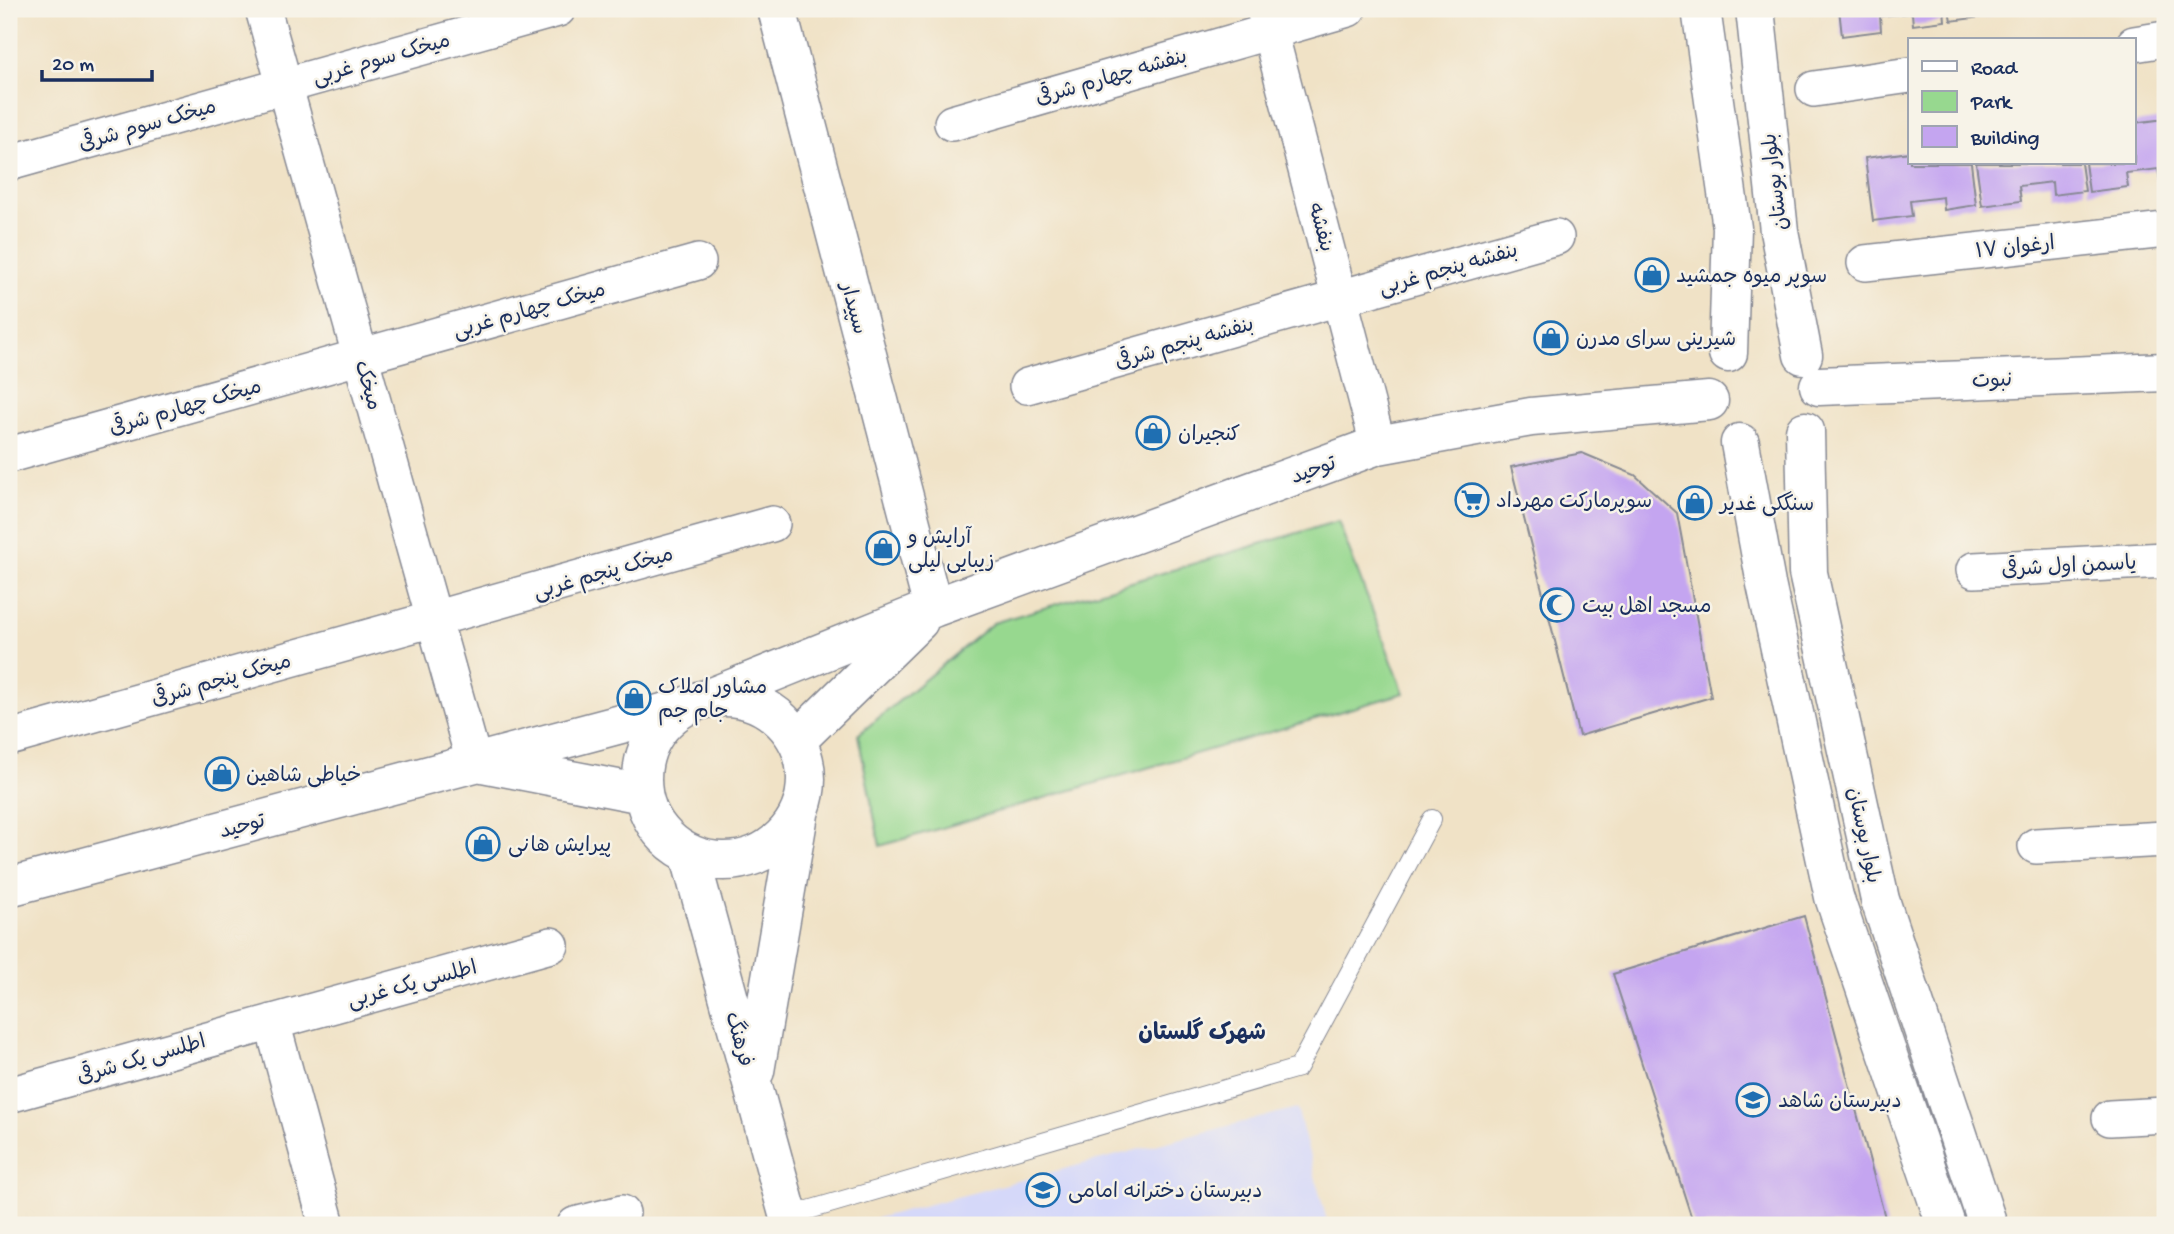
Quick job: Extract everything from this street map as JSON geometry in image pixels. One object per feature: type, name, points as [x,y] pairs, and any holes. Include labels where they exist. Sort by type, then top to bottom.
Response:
[{"type":"street","name":"میخک","points":[[263,9],[474,762]]},
{"type":"street","name":"میخک سوم غربی","points":[[285,85],[558,9]]},
{"type":"street","name":"سپیدار","points":[[776,9],[933,608]]},
{"type":"street","name":"بنفشه چهارم شرقی","points":[[952,123],[1267,19],[1348,9]]},
{"type":"street","points":[[1701,9],[1732,228],[1728,353]]},
{"type":"street","name":"بلوار بوستان","points":[[1755,9],[1779,231],[1811,371]]},
{"type":"street","name":"بنفشه","points":[[1267,19],[1378,445]]},
{"type":"street","points":[[2136,44],[2165,39]]},
{"type":"street","points":[[1814,89],[1908,75]]},
{"type":"street","name":"میخک سوم شرقی","points":[[9,163],[285,85]]},
{"type":"street","name":"ارغوان ۱۷","points":[[1865,263],[2165,230]]},
{"type":"street","name":"بنفشه پنجم غربی","points":[[1341,299],[1556,237]]},
{"type":"street","name":"میخک چهارم غربی","points":[[361,356],[698,262]]},
{"type":"street","name":"بنفشه پنجم شرقی","points":[[1027,386],[1341,299]]},
{"type":"street","points":[[1766,340],[1790,345],[1811,371],[1816,410],[1805,431],[1791,442],[1774,448],[1757,448],[1740,443],[1725,433],[1715,418],[1709,401],[1713,374],[1728,353],[1741,344],[1766,340]]},
{"type":"street","name":"میخک چهارم شرقی","points":[[9,455],[361,356]]},
{"type":"street","name":"نبوت","points":[[1811,371],[2165,372]]},
{"type":"street","name":"توحید","points":[[9,887],[697,702],[933,608],[1378,445],[1531,416],[1709,401]]},
{"type":"street","name":"بلوار بوستان","points":[[1805,431],[1808,573],[1880,900],[1988,1225]]},
{"type":"street","name":"بلوار بوستان","points":[[1740,443],[1766,584],[1834,897],[1946,1225]]},
{"type":"street","name":"میخک پنجم غربی","points":[[434,619],[772,524]]},
{"type":"street","name":"یاسمن اول شرقی","points":[[1974,570],[2165,560]]},
{"type":"street","name":"توحید","points":[[797,740],[933,608]]},
{"type":"street","name":"میخک پنجم شرقی","points":[[9,738],[434,619]]},
{"type":"street","points":[[752,1083],[799,814],[806,790],[805,764],[797,740],[781,720],[759,705],[735,698],[697,702],[664,723],[650,744],[642,768],[643,794],[652,818],[668,838],[689,853],[714,860],[740,860],[764,851],[785,835],[799,814]]},
{"type":"street","name":"توحید","points":[[474,762],[643,794]]},
{"type":"street","points":[[2036,846],[2165,839]]},
{"type":"street","name":"فرهنگ","points":[[689,853],[790,1220]]},
{"type":"street","name":"اطلسی یک غربی","points":[[272,1022],[551,945]]},
{"type":"street","points":[[272,1022],[327,1225]]},
{"type":"street","name":"اطلسی یک شرقی","points":[[9,1095],[272,1022]]},
{"type":"street","points":[[2110,1118],[2165,1115]]},
{"type":"street","points":[[575,1225],[622,1213]]},
{"type":"lane","points":[[790,1220],[1298,1068],[1432,819]]},
{"type":"shaded area","points":[[1297,1108],[1328,1225],[875,1225],[873,1219]]},
{"type":"green space","points":[[1338,521],[1404,693],[880,846],[858,735],[993,623]]},
{"type":"building","points":[[1839,9],[1944,9],[1945,21],[1913,25],[1912,13],[1880,16],[1881,31],[1842,36]]},
{"type":"building","points":[[1949,9],[1989,9],[1990,16],[1951,21]]},
{"type":"building","points":[[2165,119],[2165,180],[2160,181],[2158,169],[2126,173],[2128,187],[2089,192],[2085,164],[2136,164],[2136,123]]},
{"type":"building","points":[[1908,152],[1908,164],[1971,164],[1976,205],[1944,210],[1943,197],[1910,201],[1912,216],[1873,221],[1865,158]]},
{"type":"building","points":[[1976,164],[2081,164],[2085,191],[2053,195],[2052,182],[2019,186],[2021,201],[1982,206]]},
{"type":"building","points":[[1582,453],[1635,475],[1677,513],[1711,697],[1579,736],[1511,467]]},
{"type":"building","name":"دبیرستان شاهد","points":[[1804,916],[1887,1225],[1694,1225],[1613,974]]},
{"type":"place","name":"سوپر میوه جمشید","points":[[1652,275]]},
{"type":"place","name":"شیرینی سرای مدرن","points":[[1551,338]]},
{"type":"place","name":"کنجیران","points":[[1153,433]]},
{"type":"place","name":"سوپرمارکت مهرداد","points":[[1472,500]]},
{"type":"place","name":"سنگکی غدیر","points":[[1695,503]]},
{"type":"place","name":"آرایش و زیبایی لیلی","points":[[883,548]]},
{"type":"place","name":"مسجد اهل بیت","points":[[1557,605]]},
{"type":"place","name":"مشاور املاک جام جم","points":[[634,698]]},
{"type":"place","name":"خیاطی شاهین","points":[[222,774]]},
{"type":"place","name":"پیرایش هانی","points":[[483,844]]},
{"type":"place","name":"دبیرستان شاهد","points":[[1753,1100]]},
{"type":"place","name":"دبیرستان دخترانه امامی","points":[[1043,1190]]},
{"type":"district","name":"شهرک گلستان","points":[[1202,1031]]}]
